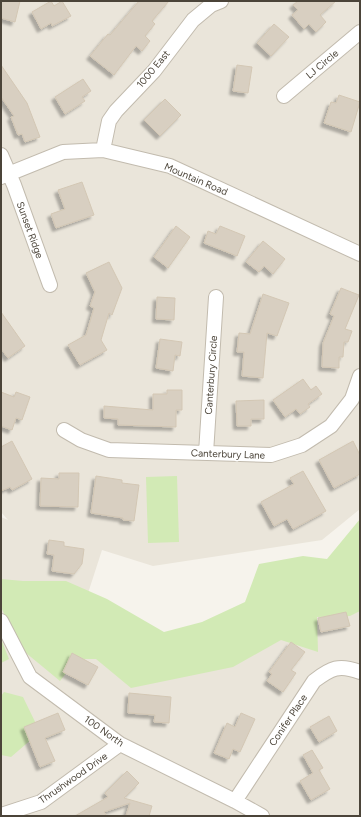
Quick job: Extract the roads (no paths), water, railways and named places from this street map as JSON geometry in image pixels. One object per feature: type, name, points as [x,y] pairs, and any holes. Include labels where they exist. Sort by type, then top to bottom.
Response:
[{"type":"street","name":"1000 East","points":[[103,150],[109,121],[116,111],[154,71],[193,20],[211,5],[222,1]]},
{"type":"street","name":"LJ Circle","points":[[284,96],[360,32]]},
{"type":"street","name":"Mountain Road","points":[[5,176],[63,152],[103,150],[170,166],[360,254]]},
{"type":"street","name":"Sunset Ridge","points":[[1,155],[5,176],[50,285]]},
{"type":"street","name":"Canterbury Circle","points":[[206,453],[216,298]]},
{"type":"street","name":"Canterbury Lane","points":[[64,430],[81,440],[109,450],[272,455],[302,445],[331,426],[352,399],[360,376]]},
{"type":"street","name":"100 North","points":[[1,621],[30,677],[120,744],[235,801],[260,816]]},
{"type":"street","name":"Conifer Place","points":[[235,801],[314,681],[329,670],[348,668],[360,672]]},
{"type":"street","name":"Thrushwood Drive","points":[[1,815],[42,802],[120,744]]}]
